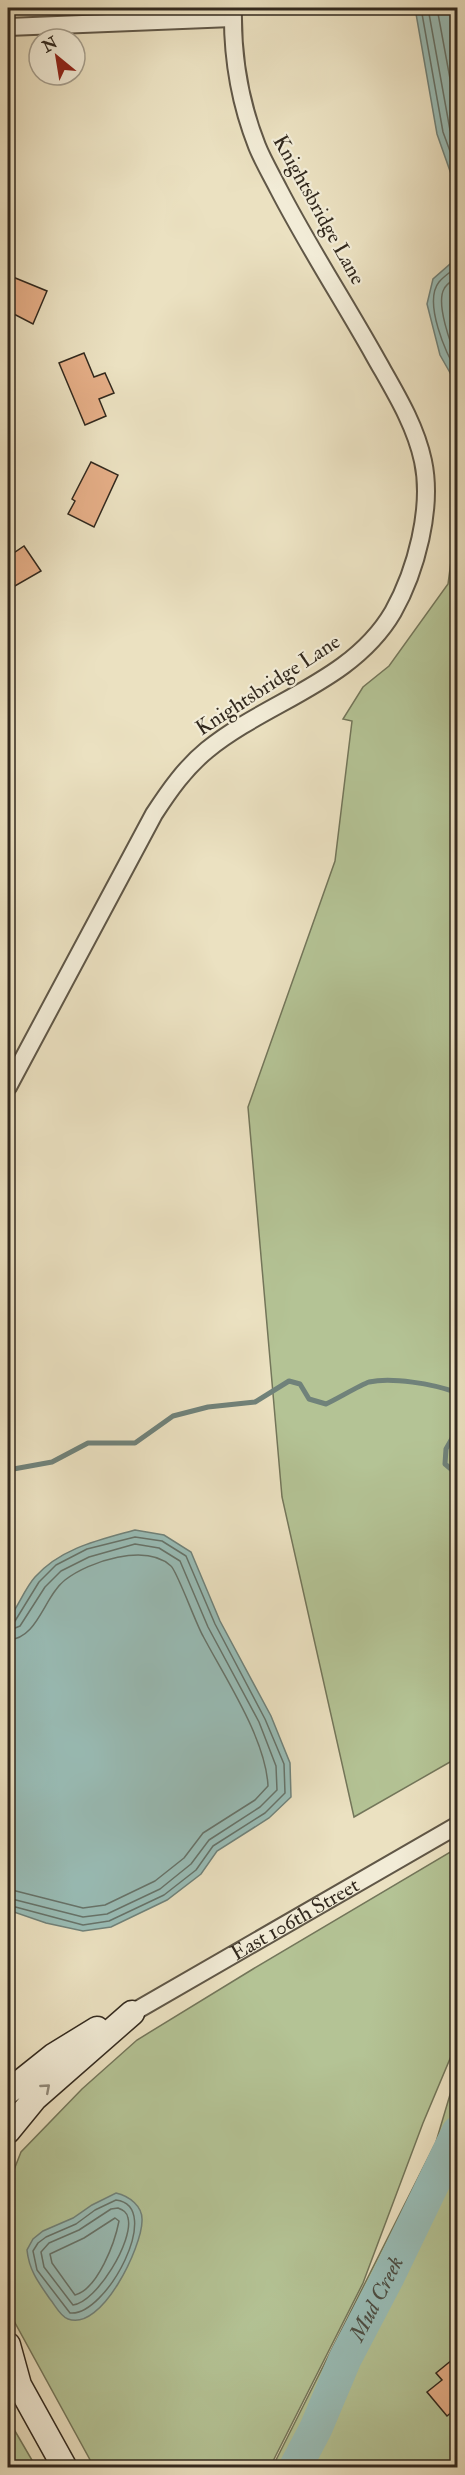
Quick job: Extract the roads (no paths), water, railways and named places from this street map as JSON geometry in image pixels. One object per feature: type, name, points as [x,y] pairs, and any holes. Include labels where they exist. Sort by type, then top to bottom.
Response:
[{"type":"street","points":[[8,27],[232,13]]},
{"type":"street","name":"Knightsbridge Lane","points":[[8,1087],[154,814],[177,779],[207,750],[250,722],[324,680],[366,648],[393,612],[407,584],[416,556],[425,511],[426,479],[418,442],[403,407],[290,211],[257,147],[239,88],[232,13]]},
{"type":"street","name":"East 106th Street","points":[[8,2092],[53,2056],[84,2035],[132,2013],[458,1825]]},
{"type":"street","name":"East 106th Street","points":[[8,2131],[35,2098],[132,2013]]},
{"type":"street","points":[[8,2345],[13,2379],[65,2468]]},
{"type":"water","points":[[415,8],[457,8],[457,191],[437,134]]},
{"type":"water","points":[[457,258],[457,385],[440,355],[427,304],[433,279]]},
{"type":"water","points":[[135,1530],[164,1535],[191,1552],[220,1621],[271,1716],[290,1763],[291,1797],[269,1818],[217,1851],[201,1874],[167,1900],[111,1927],[83,1931],[46,1923],[8,1910],[8,1620],[31,1581],[45,1567],[81,1546]]},
{"type":"water","points":[[116,2193],[130,2199],[138,2206],[142,2216],[135,2249],[118,2284],[94,2313],[81,2320],[65,2318],[38,2281],[32,2270],[27,2250],[33,2239],[43,2231],[73,2218]]},
{"type":"waterway","points":[[8,1470],[52,1462],[88,1443],[135,1443],[173,1416],[208,1407],[255,1402],[289,1381],[300,1384],[309,1399],[326,1404],[369,1382],[378,1381],[401,1381],[436,1386],[455,1392],[458,1399]]},
{"type":"waterway","points":[[458,1428],[446,1449],[445,1464],[458,1475]]},
{"type":"waterway","name":"Mud Creek","points":[[295,2468],[316,2428],[345,2359],[388,2277],[458,2132]]}]
